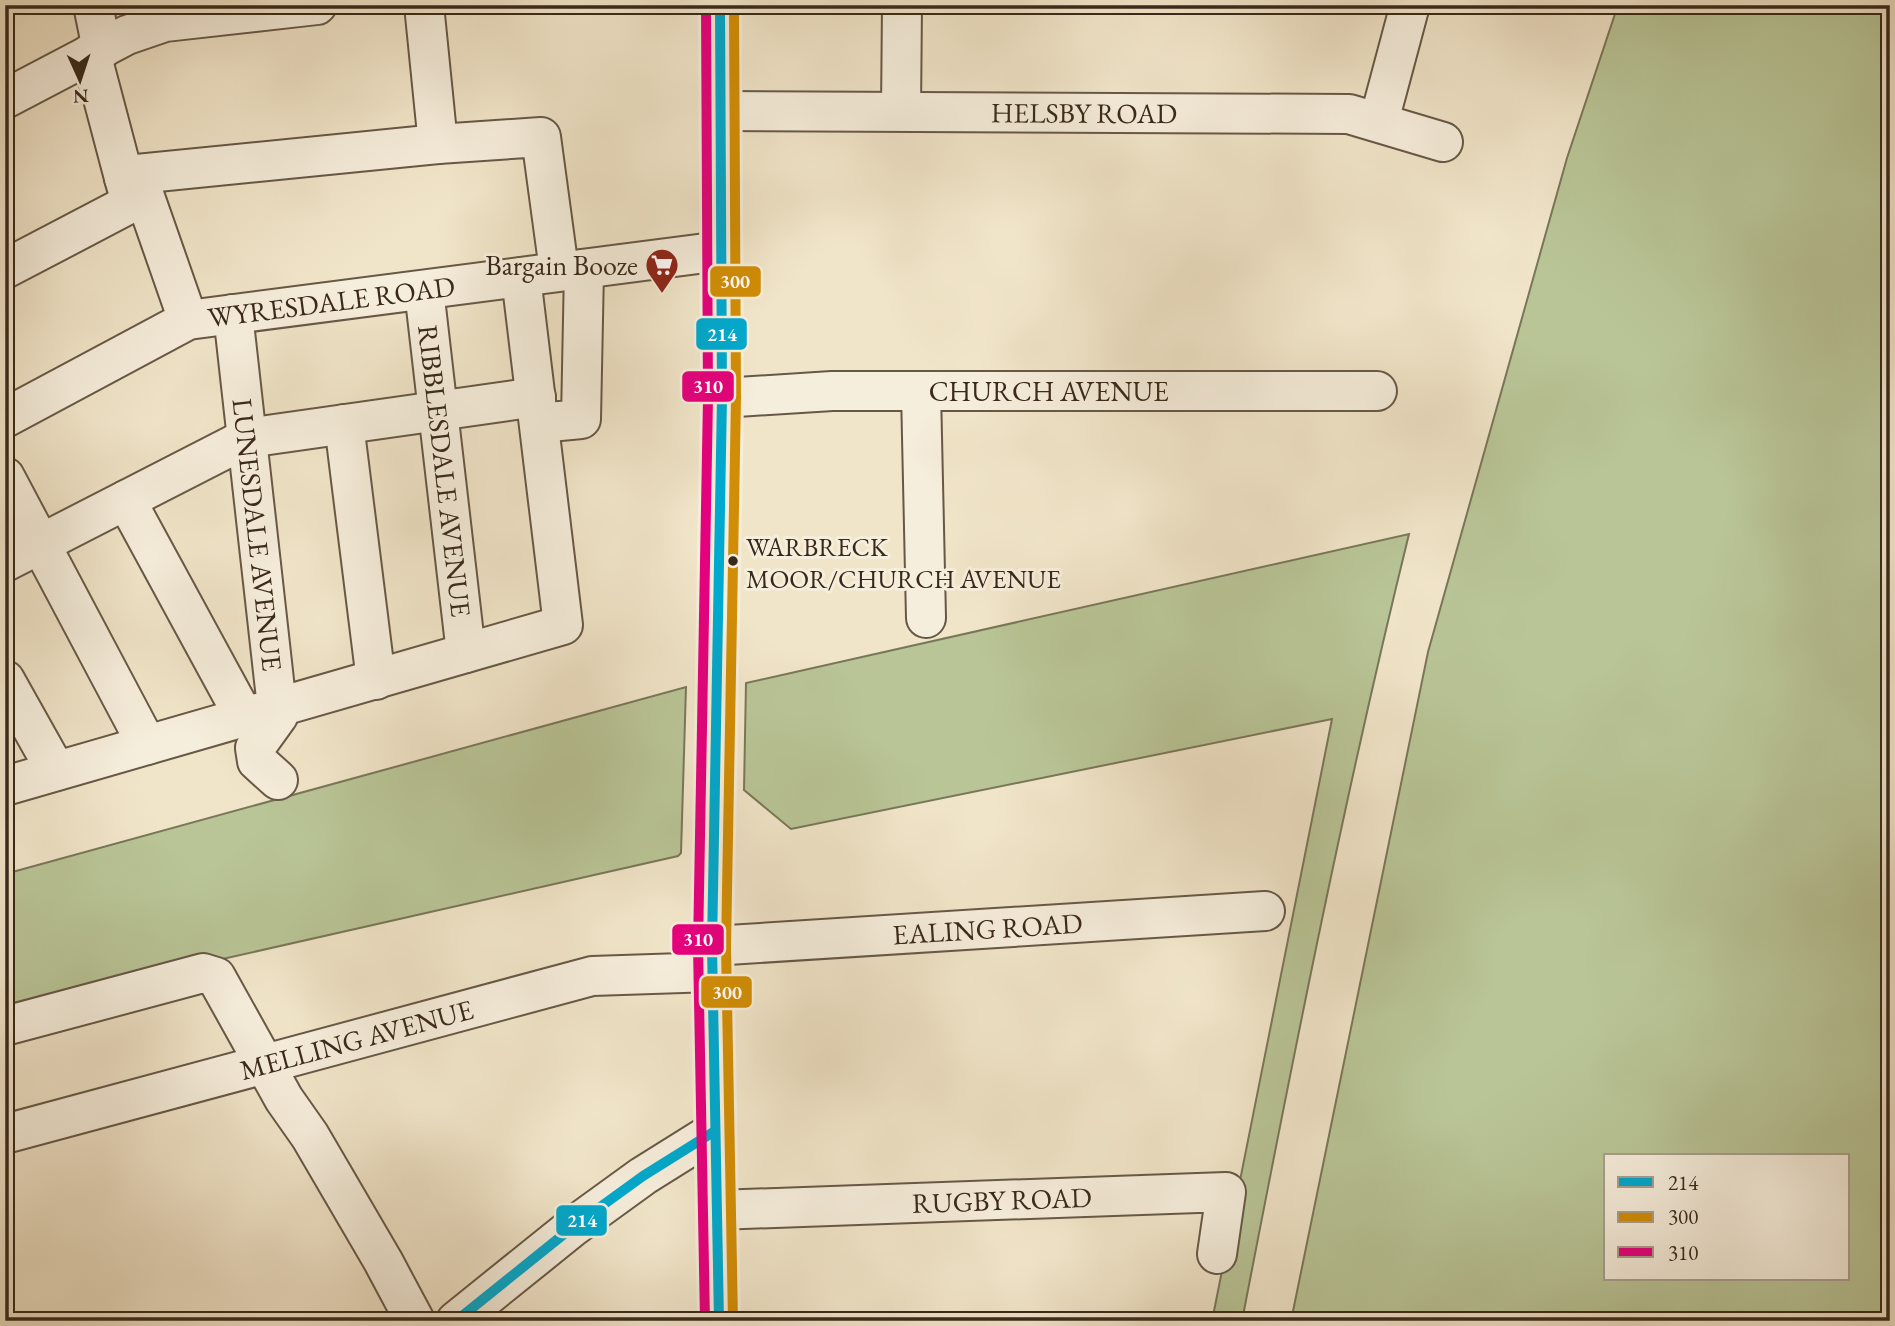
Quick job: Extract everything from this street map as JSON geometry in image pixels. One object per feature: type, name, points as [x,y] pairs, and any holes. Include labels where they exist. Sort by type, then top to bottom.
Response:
[{"type":"highway","points":[[719,1321],[712,959],[722,398],[720,5]]},
{"type":"street","points":[[93,5],[96,51],[130,176],[188,320]]},
{"type":"street","points":[[424,5],[438,144]]},
{"type":"street","points":[[901,111],[902,5]]},
{"type":"street","points":[[1379,121],[1410,5]]},
{"type":"street","points":[[5,99],[127,35],[165,22],[310,6]]},
{"type":"street","name":"HELSBY ROAD","points":[[720,111],[1349,114],[1443,142]]},
{"type":"street","points":[[5,562],[247,438],[438,411],[537,410],[581,419],[572,270],[541,137],[438,144],[130,176]]},
{"type":"street","points":[[5,269],[131,203],[130,176]]},
{"type":"street","name":"WYRESDALE ROAD","points":[[5,418],[188,320],[721,251]]},
{"type":"street","points":[[5,786],[147,745],[251,734],[376,680],[563,625],[521,277]]},
{"type":"street","name":"RIBBLESDALE AVENUE","points":[[424,290],[466,653]]},
{"type":"street","name":"LUNESDALE AVENUE","points":[[233,314],[247,438],[251,734],[257,761],[278,780]]},
{"type":"street","name":"CHURCH AVENUE","points":[[722,398],[832,391],[1377,391]]},
{"type":"street","points":[[921,391],[926,618]]},
{"type":"street","points":[[344,424],[376,680]]},
{"type":"street","points":[[5,477],[147,745]]},
{"type":"street","points":[[126,500],[251,734]]},
{"type":"street","points":[[5,680],[56,771]]},
{"type":"street","name":"EALING ROAD","points":[[712,959],[1265,911]]},
{"type":"street","name":"MELLING AVENUE","points":[[5,1134],[592,976],[712,959]]},
{"type":"street","points":[[5,1026],[203,973],[216,976],[264,1063],[337,1181],[415,1321]]},
{"type":"street","points":[[456,1321],[632,1183],[715,1131]]},
{"type":"street","name":"RUGBY ROAD","points":[[717,1210],[1226,1192],[1217,1254]]},
{"type":"green space","points":[[1618,5],[1890,5],[1890,1321],[1291,1321],[1428,652],[1567,158]]},
{"type":"green space","points":[[1409,534],[1341,828],[1242,1321],[1212,1321],[1332,719],[791,829],[744,790],[746,683]]},
{"type":"green space","points":[[686,687],[681,853],[678,856],[218,960],[5,1016],[5,874]]},
{"type":"transit line","name":"310","points":[[705,1321],[698,946],[708,398],[706,5]]},
{"type":"transit line","name":"214","points":[[719,1321],[712,946],[722,398],[720,5]]},
{"type":"transit line","name":"300","points":[[733,1321],[726,946],[736,398],[734,5]]},
{"type":"transit line","name":"214","points":[[456,1321],[574,1226],[643,1176],[715,1131]]},
{"type":"place","name":"Bargain Booze","points":[[662,295]]},
{"type":"place","name":"WARBRECK MOOR/CHURCH AVENUE","points":[[733,561]]}]
